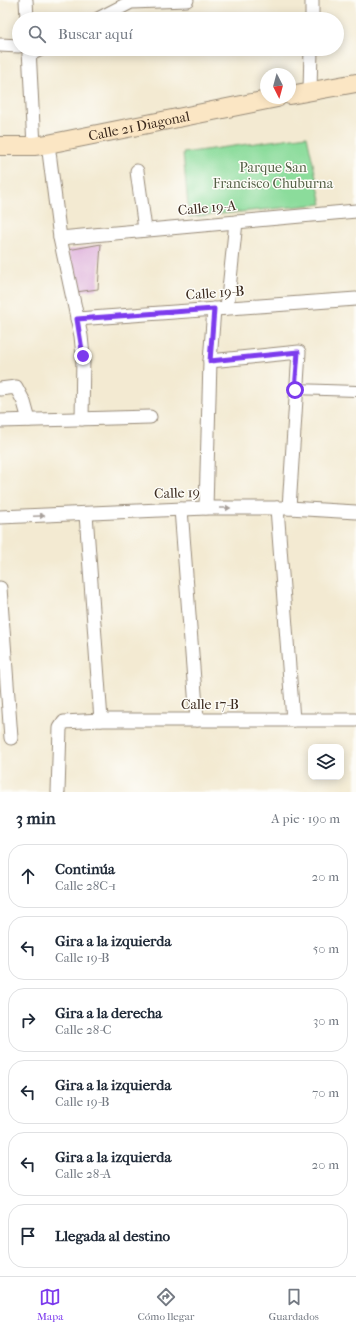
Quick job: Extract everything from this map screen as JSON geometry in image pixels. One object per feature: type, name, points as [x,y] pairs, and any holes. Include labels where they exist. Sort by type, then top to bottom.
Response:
[{"type":"main road","points":[[296,94],[355,86]]},
{"type":"main road","name":"Calle 21 Diagonal","points":[[0,146],[41,145],[260,101]]},
{"type":"street","points":[[26,0],[27,12]]},
{"type":"street","points":[[111,12],[130,2],[187,0]]},
{"type":"street","points":[[312,0],[312,12]]},
{"type":"street","points":[[0,45],[12,46]]},
{"type":"street","points":[[33,56],[41,145],[77,319],[83,356],[82,419]]},
{"type":"street","points":[[310,91],[311,56]]},
{"type":"street","points":[[137,171],[145,229]]},
{"type":"street","name":"Calle 19-A","points":[[60,238],[145,229],[356,211]]},
{"type":"street","points":[[227,308],[236,222]]},
{"type":"street","name":"Calle 19-B","points":[[77,319],[356,299]]},
{"type":"street","points":[[206,508],[210,361],[214,309]]},
{"type":"street","points":[[210,361],[298,352],[283,508],[293,720]]},
{"type":"street","points":[[0,388],[16,387],[24,402],[29,420]]},
{"type":"street","points":[[295,390],[356,391]]},
{"type":"street","points":[[0,421],[150,417]]},
{"type":"street","name":"Calle 19","points":[[0,517],[206,508],[283,508],[356,512]]},
{"type":"street","points":[[181,509],[197,720]]},
{"type":"street","points":[[86,514],[101,720]]},
{"type":"street","points":[[0,588],[11,738]]},
{"type":"street","name":"Calle 17-B","points":[[58,792],[60,728],[64,722],[101,720],[356,720]]},
{"type":"green space","name":"Parque San Francisco Chuburna","points":[[307,136],[322,204],[189,217],[183,153]]},
{"type":"building","points":[[101,244],[98,289],[76,292],[68,250]]},
{"type":"route","points":[[83,356],[81,336],[77,319],[214,309],[210,361],[298,352],[295,390]]}]
